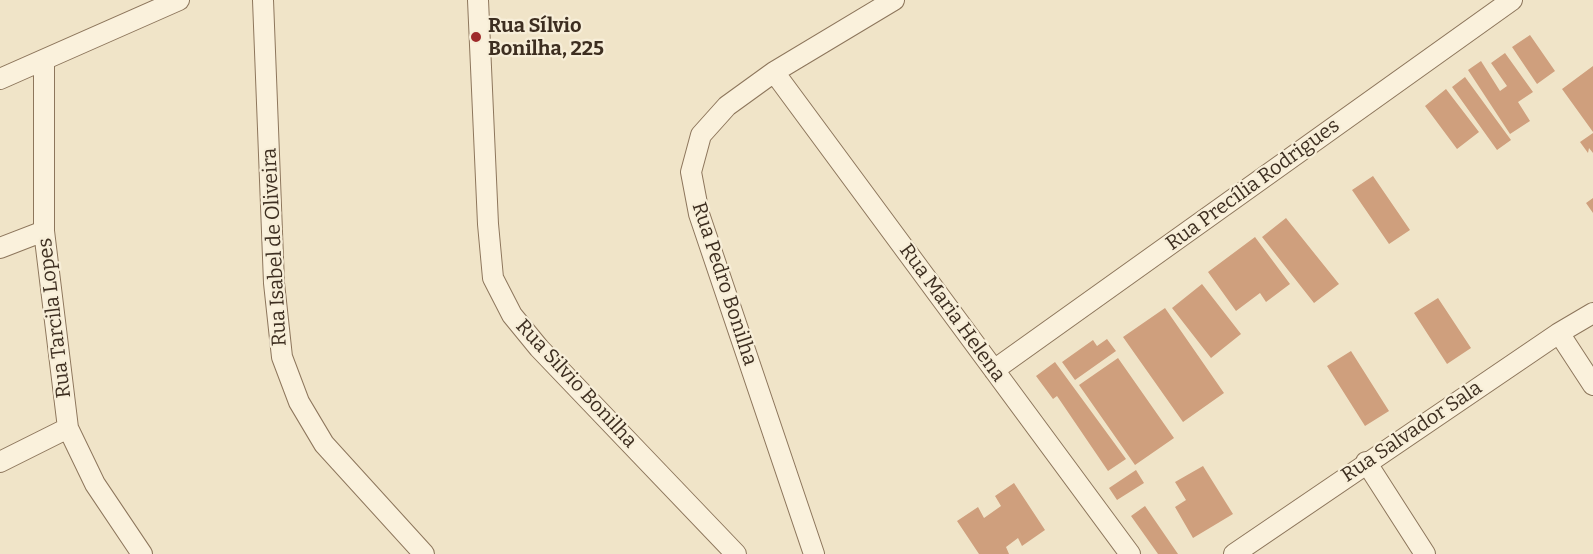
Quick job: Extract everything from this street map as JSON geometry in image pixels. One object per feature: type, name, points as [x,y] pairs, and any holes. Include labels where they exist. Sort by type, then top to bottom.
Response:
[{"type":"street","points":[[0,79],[178,0]]},
{"type":"street","name":"Rua Isabel de Oliveira","points":[[263,0],[274,283],[282,357],[299,402],[324,444],[424,554]]},
{"type":"street","name":"Rua Silvio Bonilha","points":[[478,0],[488,224],[493,278],[512,315],[539,348],[736,554]]},
{"type":"street","name":"Rua Pedro Bonilha","points":[[814,554],[699,214],[692,172],[701,135],[727,106],[774,72],[894,0]]},
{"type":"street","name":"Rua Precília Rodrigues","points":[[994,370],[1512,0]]},
{"type":"street","name":"Rua Tarcila Lopes","points":[[44,61],[44,231],[68,428],[95,484],[142,554]]},
{"type":"street","name":"Rua Maria Helena","points":[[774,72],[1130,554]]},
{"type":"street","points":[[0,248],[44,231]]},
{"type":"street","name":"Rua Salvador Sala","points":[[1234,554],[1366,462],[1559,333],[1593,313]]},
{"type":"street","points":[[1559,333],[1593,385]]},
{"type":"street","points":[[0,462],[68,428]]},
{"type":"street","points":[[1366,462],[1425,554]]},
{"type":"building","points":[[1530,35],[1555,71],[1537,84],[1512,47]]},
{"type":"building","points":[[1505,53],[1533,92],[1518,102],[1530,121],[1510,134],[1468,70],[1481,61],[1500,91],[1507,86],[1491,63]]},
{"type":"building","points":[[1593,66],[1593,132],[1562,89]]},
{"type":"building","points":[[1465,77],[1511,140],[1497,150],[1452,87]]},
{"type":"building","points":[[1446,89],[1479,132],[1457,149],[1425,106]]},
{"type":"building","points":[[1593,133],[1593,153],[1589,148],[1588,153],[1580,142]]},
{"type":"building","points":[[1373,176],[1410,230],[1389,244],[1352,190]]},
{"type":"building","points":[[1593,198],[1593,213],[1586,203]]},
{"type":"building","points":[[1286,218],[1339,284],[1314,303],[1262,237]]},
{"type":"building","points":[[1255,237],[1290,284],[1266,302],[1260,293],[1236,311],[1208,272]]},
{"type":"building","points":[[1202,284],[1241,334],[1211,358],[1172,308]]},
{"type":"building","points":[[1438,298],[1471,348],[1447,364],[1414,313]]},
{"type":"building","points":[[1165,308],[1224,393],[1183,422],[1123,337]]},
{"type":"building","points":[[1107,339],[1116,351],[1075,380],[1062,362],[1093,340],[1097,346]]},
{"type":"building","points":[[1351,351],[1389,411],[1365,426],[1327,366]]},
{"type":"building","points":[[1118,358],[1174,438],[1135,465],[1079,385]]},
{"type":"building","points":[[1055,362],[1126,459],[1108,471],[1057,396],[1053,399],[1036,376]]},
{"type":"building","points":[[1203,466],[1233,514],[1193,538],[1175,507],[1186,500],[1175,482]]},
{"type":"building","points":[[1136,470],[1144,483],[1117,500],[1109,488]]},
{"type":"building","points":[[1014,483],[1045,530],[1022,546],[1018,538],[1006,547],[1009,554],[979,554],[957,521],[978,507],[984,518],[1001,506],[995,496]]},
{"type":"building","points":[[1145,506],[1178,554],[1158,554],[1131,516]]},
{"type":"place","name":"Rua Sílvio Bonilha, 225","points":[[476,37]]}]
